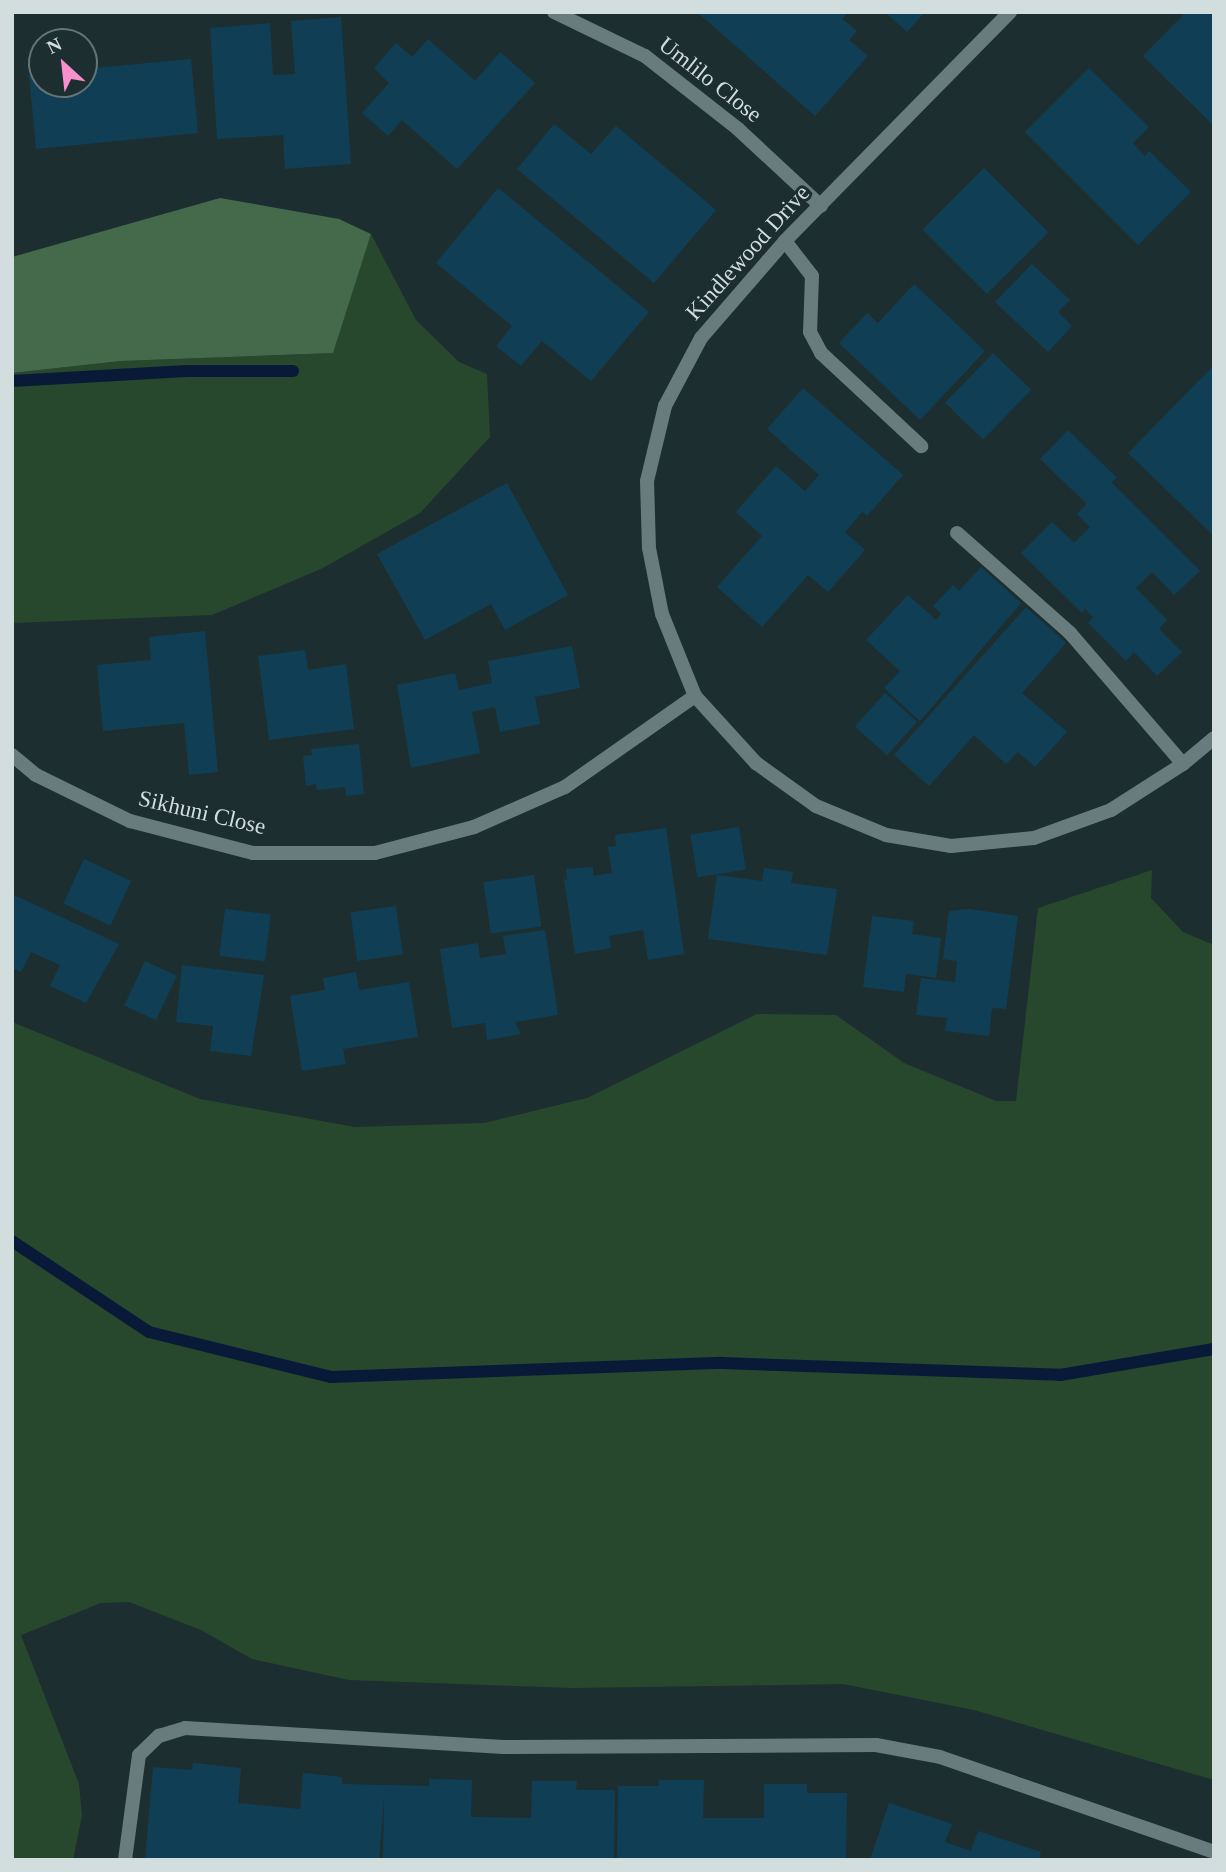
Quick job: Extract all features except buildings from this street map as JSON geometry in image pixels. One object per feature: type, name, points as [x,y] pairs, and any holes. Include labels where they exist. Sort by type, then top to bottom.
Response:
[{"type":"street","name":"Umlilo Close","points":[[554,12],[645,56],[738,129],[821,206]]},
{"type":"street","name":"Kindlewood Drive","points":[[1010,12],[785,241],[701,338],[665,406],[647,481],[649,548],[662,614],[695,696],[756,763],[816,806],[886,835],[951,846],[1034,838],[1111,810],[1183,764],[1214,738]]},
{"type":"street","points":[[785,241],[812,276],[810,332],[821,353],[920,446]]},
{"type":"street","points":[[957,533],[1079,643],[1183,764]]},
{"type":"street","name":"Sikhuni Close","points":[[12,755],[36,775],[130,821],[253,853],[375,853],[474,827],[565,788],[695,696]]},
{"type":"street","points":[[125,1860],[139,1755],[159,1736],[185,1728],[503,1746],[876,1745],[940,1757],[1214,1852]]},
{"type":"green space","points":[[220,198],[339,219],[371,234],[333,353],[121,361],[12,373],[12,257]]},
{"type":"green space","points":[[371,234],[416,320],[459,362],[487,374],[490,437],[420,513],[321,569],[212,615],[12,623],[12,373],[121,361],[332,353]]},
{"type":"green space","points":[[1152,870],[1151,898],[1183,932],[1214,945],[1214,1780],[974,1710],[843,1684],[573,1688],[349,1680],[252,1659],[201,1630],[129,1602],[101,1603],[21,1635],[79,1784],[82,1815],[73,1860],[12,1860],[12,1022],[200,1099],[355,1127],[484,1123],[587,1098],[757,1014],[836,1015],[904,1063],[996,1101],[1016,1101],[1038,908]]},
{"type":"waterway","points":[[12,381],[187,371],[293,371]]},
{"type":"waterway","points":[[12,1241],[149,1332],[331,1377],[722,1363],[1060,1375],[1214,1349]]}]
